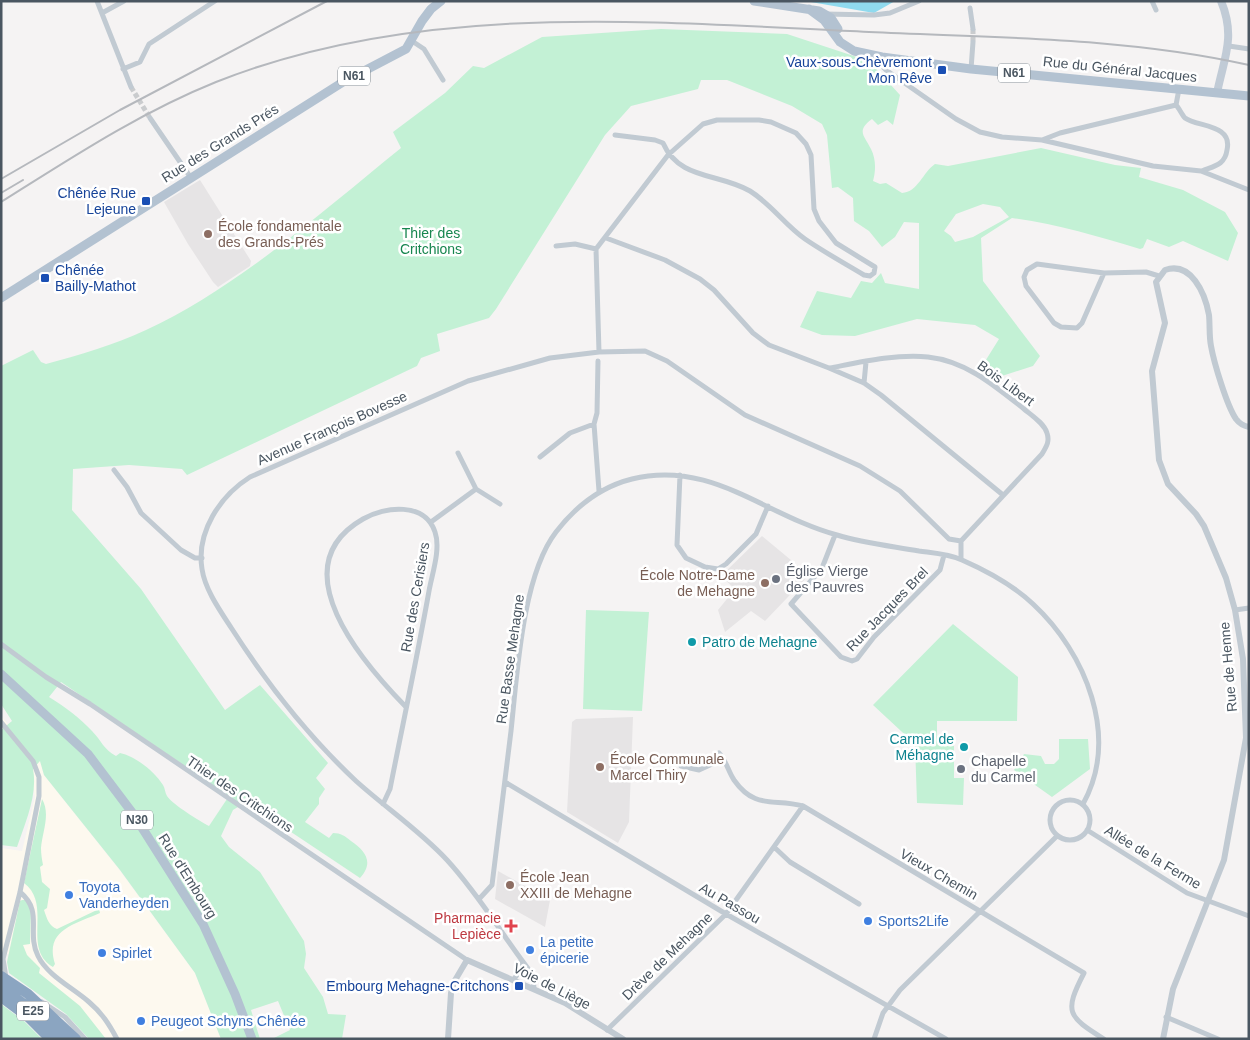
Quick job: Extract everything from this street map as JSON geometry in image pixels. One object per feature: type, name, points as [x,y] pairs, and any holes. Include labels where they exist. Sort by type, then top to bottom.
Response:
[{"type":"highway","points":[[3,981],[28,994],[76,1039]]},
{"type":"highway","name":"E25","points":[[3,981],[62,1039]]},
{"type":"highway","name":"E25","points":[[1,997],[29,1018],[50,1039]]},
{"type":"main road","name":"Rue des Grands Prés","points":[[1,298],[343,82],[406,49],[431,8],[441,1]]},
{"type":"main road","name":"Rue du Général Jacques","points":[[754,1],[809,9],[823,16],[840,42],[854,51],[882,58],[971,69],[1249,96]]},
{"type":"main road","points":[[1217,93],[1229,46],[1227,15],[1222,1]]},
{"type":"main road","name":"Rue d'Embourg","points":[[1,674],[71,737],[102,771],[203,924],[235,994],[252,1039]]},
{"type":"street","points":[[97,1],[131,87]]},
{"type":"street","points":[[102,13],[124,1]]},
{"type":"street","points":[[123,69],[140,62],[149,44],[215,1]]},
{"type":"street","points":[[823,16],[890,13],[919,1]]},
{"type":"street","points":[[1152,1],[1156,10]]},
{"type":"street","points":[[970,8],[973,29]]},
{"type":"street","points":[[412,41],[424,49],[443,80]]},
{"type":"street","points":[[971,69],[973,42]]},
{"type":"street","points":[[1229,46],[1249,49]]},
{"type":"street","points":[[882,58],[882,66],[886,70],[968,126],[980,132],[1002,137],[1042,140],[1153,166],[1201,171],[1249,190]]},
{"type":"street","points":[[1179,89],[1176,105],[1185,118],[1197,123],[1208,124],[1218,130],[1226,140],[1228,147],[1226,158],[1221,163],[1201,171]]},
{"type":"street","points":[[1042,140],[1060,133],[1176,105]]},
{"type":"street","points":[[150,118],[190,178]]},
{"type":"street","points":[[599,352],[596,249],[668,155],[703,124],[717,120],[770,122],[796,134],[806,144],[811,156],[814,209],[819,221],[836,244],[875,267],[874,273],[870,276],[864,275],[804,239],[750,191],[681,167],[668,155],[663,144],[655,140],[615,135]]},
{"type":"street","points":[[606,238],[665,260],[694,275],[714,290],[753,333],[769,345],[864,383],[1003,496]]},
{"type":"street","points":[[556,246],[575,244],[596,249]]},
{"type":"street","points":[[1104,273],[1082,323],[1077,328],[1061,327],[1054,323],[1026,286],[1024,278],[1026,270],[1037,264],[1104,273],[1146,272],[1158,276],[1164,270],[1179,268],[1185,270],[1196,281],[1209,314],[1212,350],[1232,412],[1237,421],[1249,427]]},
{"type":"street","name":"Rue de Henne","points":[[1158,276],[1156,289],[1165,324],[1152,371],[1159,460],[1168,484],[1196,514],[1204,526],[1226,578],[1235,610],[1243,660],[1246,738],[1224,860],[1173,989],[1163,1039]]},
{"type":"street","name":"Avenue François Bovesse","points":[[534,989],[533,976],[480,898],[442,855],[383,804],[316,741],[268,684],[213,597],[205,580],[202,558],[208,526],[226,495],[250,477],[468,381],[550,358],[599,352],[645,351],[656,355],[745,415],[860,466],[900,491],[948,539],[961,541]]},
{"type":"street","name":"Bois Libert","points":[[829,368],[913,356],[950,362],[970,370],[991,383],[1038,420],[1047,432],[1048,444],[961,541]]},
{"type":"street","points":[[598,361],[597,413],[594,424],[599,491]]},
{"type":"street","points":[[864,383],[866,362]]},
{"type":"street","points":[[540,457],[570,434],[594,424]]},
{"type":"street","points":[[458,453],[476,489],[500,504]]},
{"type":"street","points":[[114,470],[127,487],[141,513],[180,550],[195,558],[202,558]]},
{"type":"street","points":[[680,475],[677,545],[686,558],[705,567],[718,569],[726,564],[756,534],[768,506]]},
{"type":"street","name":"Rue Basse Mehagne","points":[[480,898],[492,885],[522,634],[536,575],[555,533],[577,508],[599,491],[646,476],[680,475],[703,479],[834,535],[961,559],[1006,583],[1034,604],[1062,637],[1075,659],[1086,682],[1094,706],[1100,749],[1093,783],[1083,804]]},
{"type":"street","points":[[431,522],[476,489]]},
{"type":"street","name":"Rue des Cerisiers","points":[[383,804],[390,789],[406,708],[437,543],[431,522],[413,511],[402,508],[371,514],[357,522],[344,534],[329,558],[327,577],[329,596],[335,614],[366,662],[406,708]]},
{"type":"street","name":"Rue Jacques Brel","points":[[834,535],[822,568],[791,604],[841,657],[852,661],[857,658],[874,637],[940,570],[944,555]]},
{"type":"street","points":[[961,541],[961,559]]},
{"type":"street","points":[[1235,610],[1249,608]]},
{"type":"street","name":"Thier des Critchions","points":[[1,644],[46,678],[90,704],[467,960]]},
{"type":"street","points":[[1,722],[33,761],[39,777],[38,796],[20,892],[2,960],[3,981]]},
{"type":"street","name":"Vieux Chemin","points":[[719,753],[733,779],[752,798],[769,803],[803,806],[1084,972],[1073,995],[1071,1009],[1080,1024],[1104,1039]]},
{"type":"street","points":[[681,766],[699,770],[723,759]]},
{"type":"street","name":"Au Passou","points":[[505,782],[726,914],[946,1039]]},
{"type":"street","points":[[1069,800],[1083,804],[1089,814],[1087,830],[1073,840],[1057,836],[1051,829],[1049,820],[1051,812],[1056,805],[1069,800]]},
{"type":"street","name":"Drève de Mehagne","points":[[607,1030],[726,914],[803,806]]},
{"type":"street","name":"Allée de la Ferme","points":[[1087,830],[1187,893],[1249,916]]},
{"type":"street","points":[[874,1039],[888,1006],[900,990],[1057,836]]},
{"type":"street","points":[[774,846],[790,862],[859,904]]},
{"type":"street","points":[[20,892],[30,900],[34,915],[34,945],[38,956],[47,968],[90,1003],[107,1020],[116,1039]]},
{"type":"street","points":[[448,1039],[451,993],[454,982],[467,960]]},
{"type":"street","name":"Voie de Liège","points":[[467,960],[514,979],[565,1004],[623,1039]]},
{"type":"street","points":[[514,979],[522,968],[521,961]]},
{"type":"street","points":[[28,994],[65,1018],[85,1039]]},
{"type":"street","points":[[1166,1017],[1218,1039]]},
{"type":"shaded area","name":"École fondamentale des Grands-Prés","points":[[200,180],[251,261],[250,266],[218,287],[188,244],[164,202]]},
{"type":"shaded area","name":"École Notre-Dame de Mehagne","points":[[762,536],[809,575],[765,621],[751,611],[725,632],[718,610],[735,589],[721,576]]},
{"type":"shaded area","points":[[1,716],[40,761],[44,775],[118,868],[195,973],[221,1039],[98,1039],[21,960],[1,951],[1,848],[22,851],[35,797],[28,762],[1,731]]},
{"type":"shaded area","name":"École Communale Marcel Thiry","points":[[633,717],[629,822],[618,843],[567,812],[572,722],[576,719]]},
{"type":"shaded area","name":"École Jean XXIII de Mehagne","points":[[498,871],[550,900],[545,927],[495,899]]},
{"type":"green space","name":"Thier des Critchions","points":[[661,29],[787,34],[869,61],[900,95],[893,125],[887,120],[878,125],[872,119],[863,130],[864,137],[875,161],[873,181],[880,184],[886,183],[902,193],[908,192],[935,164],[948,166],[1041,148],[1115,165],[1141,168],[1139,177],[1183,190],[1225,212],[1238,233],[1228,261],[1183,241],[1169,247],[1147,239],[1143,248],[1140,249],[1060,227],[1012,218],[981,238],[983,281],[1040,356],[1033,366],[1002,376],[984,363],[999,339],[975,325],[917,319],[855,336],[822,335],[800,327],[817,291],[851,298],[861,281],[872,283],[881,273],[885,283],[919,289],[919,223],[904,222],[895,237],[882,247],[869,231],[854,221],[853,198],[838,187],[832,188],[827,135],[822,124],[792,106],[727,80],[701,80],[698,89],[631,106],[605,135],[489,318],[437,334],[440,351],[421,358],[417,366],[187,475],[182,469],[129,465],[73,469],[72,510],[141,589],[225,710],[260,685],[328,763],[316,778],[325,789],[319,798],[319,804],[305,822],[329,838],[333,833],[345,836],[361,849],[366,858],[367,867],[360,878],[246,802],[233,810],[221,836],[229,847],[260,872],[304,941],[306,954],[304,968],[323,997],[328,1014],[346,1015],[342,1039],[272,1039],[290,1030],[278,1001],[251,1010],[260,1039],[221,1039],[195,973],[120,870],[44,775],[40,761],[33,769],[34,789],[32,799],[17,847],[1,845],[1,730],[12,721],[1,704],[1,366],[33,350],[41,362],[46,364],[109,345],[146,330],[180,313],[213,293],[278,247],[401,148],[393,132],[445,93],[473,66],[484,68],[542,37]],"holes":[[[983,204],[1000,207],[1009,217],[973,237],[955,242],[944,231],[956,214]],[[61,682],[229,796],[209,826],[170,800],[164,786],[144,765],[132,757],[120,753],[116,756],[112,754],[82,721],[49,697]]]},
{"type":"green space","points":[[586,610],[649,612],[642,711],[583,709]]},
{"type":"green space","points":[[953,624],[1018,677],[1017,721],[937,721],[937,737],[954,738],[954,778],[964,778],[963,805],[917,803],[915,744],[873,705]]},
{"type":"green space","points":[[1059,739],[1088,739],[1090,769],[1052,797],[1014,770],[1024,754],[1041,756],[1045,764],[1054,764],[1059,759]]},
{"type":"green space","points":[[42,799],[45,805],[46,817],[41,848],[43,865],[40,867],[42,882],[50,889],[47,908],[44,910],[49,922],[57,929],[99,909],[100,913],[72,925],[58,936],[54,943],[55,964],[53,967],[44,959],[39,949],[36,903],[32,892],[24,883]]},
{"type":"green space","points":[[27,900],[31,911],[30,944],[23,945],[27,955],[40,968],[39,973],[80,1006],[106,1039],[89,1039],[66,1014],[9,973],[7,962],[20,901]]},
{"type":"green space","points":[[1,1004],[25,1022],[42,1039],[1,1039]]},
{"type":"water","points":[[805,1],[895,1],[874,13]]},
{"type":"tunnel","points":[[973,29],[973,42]]},
{"type":"tunnel","points":[[131,87],[150,118]]},
{"type":"railway","points":[[1,179],[120,110],[327,1]]},
{"type":"railway","points":[[1,202],[133,122],[216,82],[294,56],[374,38],[456,28],[538,22],[622,22],[1060,40],[1155,49],[1249,65]]},
{"type":"railway","points":[[1,193],[23,180]]},
{"type":"place","name":"Vaux-sous-Chèvremont Mon Rêve","points":[[942,70]]},
{"type":"place","name":"Chênée Rue Lejeune","points":[[146,201]]},
{"type":"place","name":"École fondamentale des Grands-Prés","points":[[208,234]]},
{"type":"place","name":"Chênée Bailly-Mathot","points":[[45,278]]},
{"type":"place","name":"Église Vierge des Pauvres","points":[[776,579]]},
{"type":"place","name":"École Notre-Dame de Mehagne","points":[[765,583]]},
{"type":"place","name":"Patro de Mehagne","points":[[692,642]]},
{"type":"place","name":"Carmel de Méhagne","points":[[964,747]]},
{"type":"place","name":"École Communale Marcel Thiry","points":[[600,767]]},
{"type":"place","name":"Chapelle du Carmel","points":[[961,769]]},
{"type":"place","name":"École Jean XXIII de Mehagne","points":[[510,885]]},
{"type":"place","name":"Toyota Vanderheyden","points":[[69,895]]},
{"type":"place","name":"Sports2Life","points":[[868,921]]},
{"type":"place","name":"Pharmacie Lepièce","points":[[511,926]]},
{"type":"place","name":"La petite épicerie","points":[[530,950]]},
{"type":"place","name":"Spirlet","points":[[102,953]]},
{"type":"place","name":"Embourg Mehagne-Critchons","points":[[519,986]]},
{"type":"place","name":"Peugeot Schyns Chênée","points":[[141,1021]]}]
